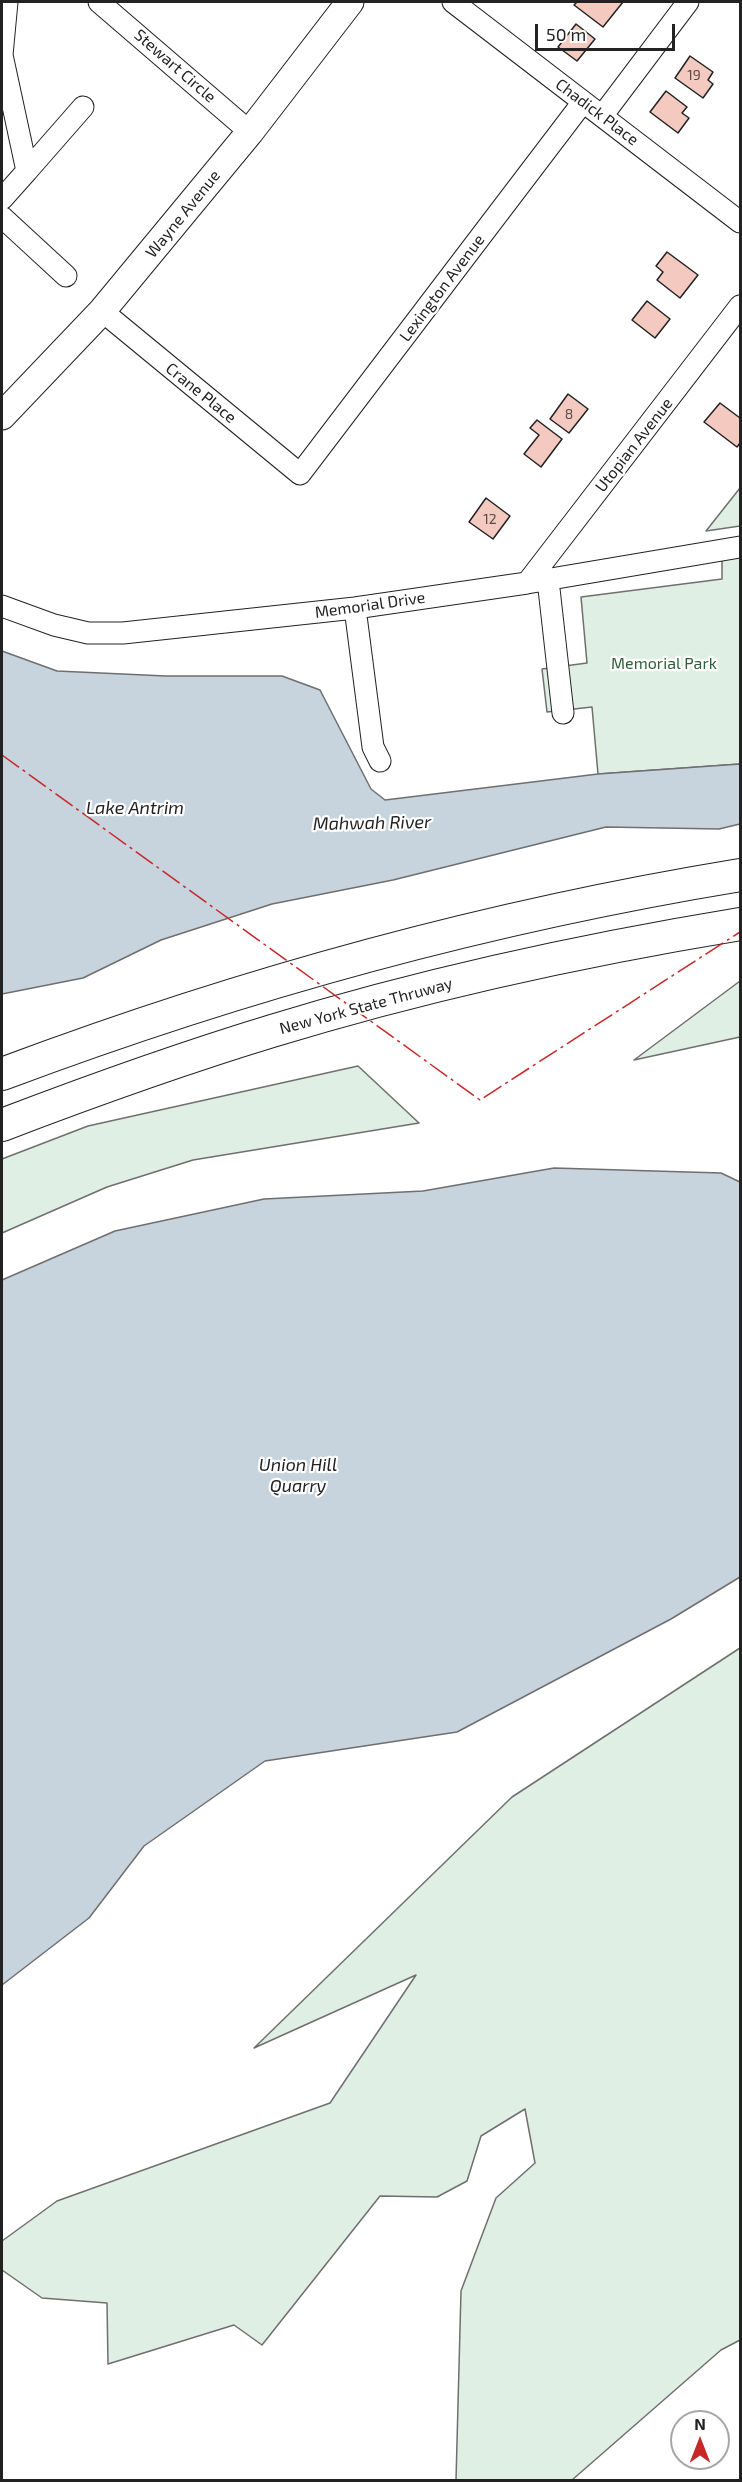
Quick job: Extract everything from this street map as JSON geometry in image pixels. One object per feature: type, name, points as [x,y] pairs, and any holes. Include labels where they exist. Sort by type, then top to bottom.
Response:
[{"type":"highway","points":[[2,1074],[159,1017],[356,957],[554,909],[741,875]]},
{"type":"highway","name":"New York State Thruway","points":[[2,1125],[174,1062],[368,1004],[563,956],[741,924]]},
{"type":"main road","name":"Wayne Avenue","points":[[2,416],[102,311],[250,132],[350,2]]},
{"type":"street","points":[[7,2],[2,55],[10,131],[27,171]]},
{"type":"street","name":"Stewart Circle","points":[[99,2],[250,132]]},
{"type":"street","name":"Chadick Place","points":[[453,2],[741,222]]},
{"type":"street","points":[[602,116],[688,2]]},
{"type":"street","name":"Lexington Avenue","points":[[300,474],[584,102]]},
{"type":"street","points":[[2,199],[83,106]]},
{"type":"street","points":[[2,217],[66,276]]},
{"type":"street","name":"Utopian Avenue","points":[[527,583],[741,306]]},
{"type":"street","name":"Crane Place","points":[[102,311],[300,474]]},
{"type":"street","name":"Memorial Drive","points":[[2,606],[54,625],[88,633],[123,633],[355,608],[548,580],[741,547]]},
{"type":"street","points":[[548,580],[563,713]]},
{"type":"street","points":[[355,608],[373,747],[380,762]]},
{"type":"green space","points":[[740,488],[740,526],[706,531]]},
{"type":"green space","name":"Memorial Park","points":[[740,547],[740,764],[598,774],[592,707],[547,712],[542,669],[587,663],[581,597],[722,579],[722,550]]},
{"type":"green space","points":[[740,981],[740,1037],[634,1060]]},
{"type":"green space","points":[[358,1066],[419,1123],[193,1160],[107,1187],[2,1233],[2,1159],[88,1126]]},
{"type":"green space","points":[[740,1648],[740,2340],[721,2350],[572,2480],[456,2480],[461,2291],[496,2198],[535,2163],[525,2109],[481,2136],[467,2181],[437,2197],[380,2196],[262,2345],[234,2325],[108,2364],[107,2303],[42,2298],[2,2270],[2,2241],[57,2201],[330,2103],[416,1975],[254,2048],[512,1797]]},
{"type":"water","name":"Lake Antrim","points":[[2,651],[57,671],[166,676],[282,676],[320,690],[371,789],[385,800],[598,774],[740,764],[740,824],[719,829],[606,827],[393,880],[272,904],[161,940],[83,978],[2,994]]},
{"type":"water","name":"Union Hill Quarry","points":[[554,1168],[721,1173],[740,1182],[740,1577],[671,1619],[457,1732],[265,1761],[144,1846],[89,1918],[2,1985],[2,1280],[115,1231],[264,1199],[423,1191]]},
{"type":"building","points":[[577,2],[623,2],[603,27],[574,5]]},
{"type":"building","points":[[576,24],[595,39],[577,61],[558,47]]},
{"type":"building","points":[[690,56],[713,72],[708,80],[713,84],[703,98],[675,78]]},
{"type":"building","points":[[666,91],[687,107],[682,113],[689,118],[678,133],[650,112]]},
{"type":"building","points":[[667,252],[698,275],[680,298],[657,280],[663,272],[656,266]]},
{"type":"building","points":[[647,301],[670,319],[655,338],[632,320]]},
{"type":"building","points":[[568,394],[588,409],[569,433],[550,419]]},
{"type":"building","points":[[720,403],[740,418],[740,443],[737,447],[704,422]]},
{"type":"building","points":[[537,420],[562,439],[541,467],[524,454],[539,435],[530,428]]},
{"type":"building","points":[[486,498],[510,516],[493,539],[469,522]]},
{"type":"power","points":[[2,755],[480,1100],[740,932]]},
{"type":"water label","name":"Mahwah River","points":[[372,823]]}]
